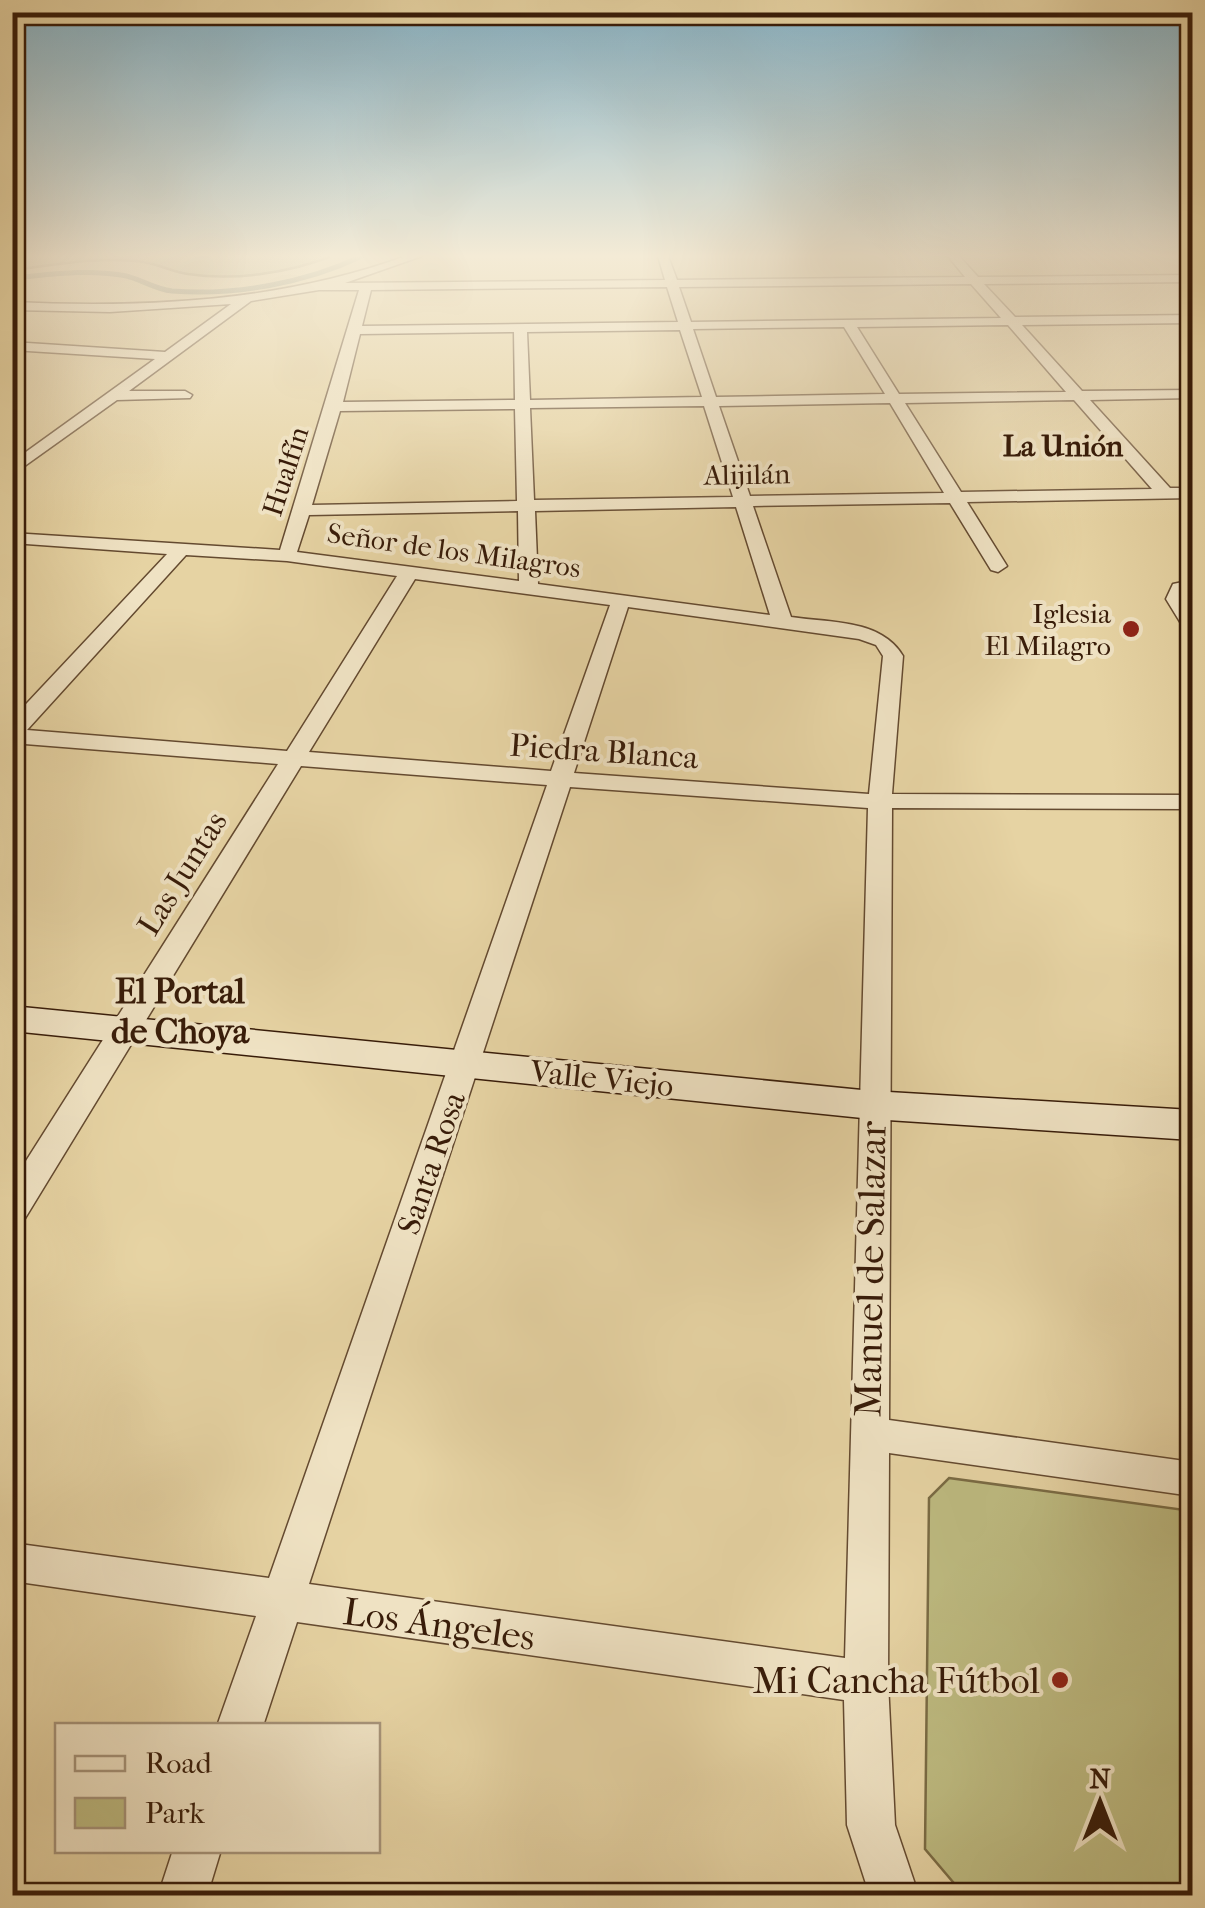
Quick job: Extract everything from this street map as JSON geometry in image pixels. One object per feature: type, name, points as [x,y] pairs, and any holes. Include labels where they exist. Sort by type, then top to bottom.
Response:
[{"type":"street","points":[[13,469],[183,345]]},
{"type":"street","name":"Hualfín","points":[[287,556],[352,345]]},
{"type":"street","points":[[520,345],[529,587]]},
{"type":"street","points":[[691,345],[782,622]]},
{"type":"street","points":[[861,345],[998,566]]},
{"type":"street","points":[[1030,345],[1165,493]]},
{"type":"street","points":[[12,346],[168,356]]},
{"type":"street","points":[[334,407],[1192,394]]},
{"type":"street","points":[[115,396],[185,395]]},
{"type":"street","name":"Alijilán","points":[[302,510],[1192,492]]},
{"type":"street","name":"Señor de los Milagros","points":[[12,538],[184,546],[287,556],[863,633],[884,641]]},
{"type":"street","points":[[12,735],[184,546]]},
{"type":"street","name":"Las Juntas","points":[[12,1211],[410,571]]},
{"type":"street","points":[[1186,587],[1176,599],[1192,626]]},
{"type":"street","name":"Santa Rosa","points":[[241,1723],[563,781],[621,600]]},
{"type":"street","name":"Manuel de Salazar","points":[[884,641],[893,656],[880,800],[872,1105],[866,1682],[871,1825],[895,1896]]},
{"type":"street","name":"Piedra Blanca","points":[[12,735],[840,801],[1192,802]]},
{"type":"street","name":"Valle Viejo","points":[[12,1018],[872,1105],[1192,1125]]},
{"type":"street","points":[[868,1434],[1192,1479]]},
{"type":"street","name":"Los Ángeles","points":[[12,1562],[866,1682]]},
{"type":"street","points":[[182,1896],[197,1853]]},
{"type":"green space","name":"Mi Cancha Fútbol","points":[[949,1478],[1192,1511],[1192,1895],[964,1895],[925,1849],[929,1498]]},
{"type":"place","name":"Iglesia El Milagro","points":[[1131,629]]},
{"type":"place","name":"Mi Cancha Fútbol","points":[[1060,1680]]},
{"type":"district","name":"La Unión","points":[[1063,446]]},
{"type":"district","name":"El Portal de Choya","points":[[180,1011]]}]
